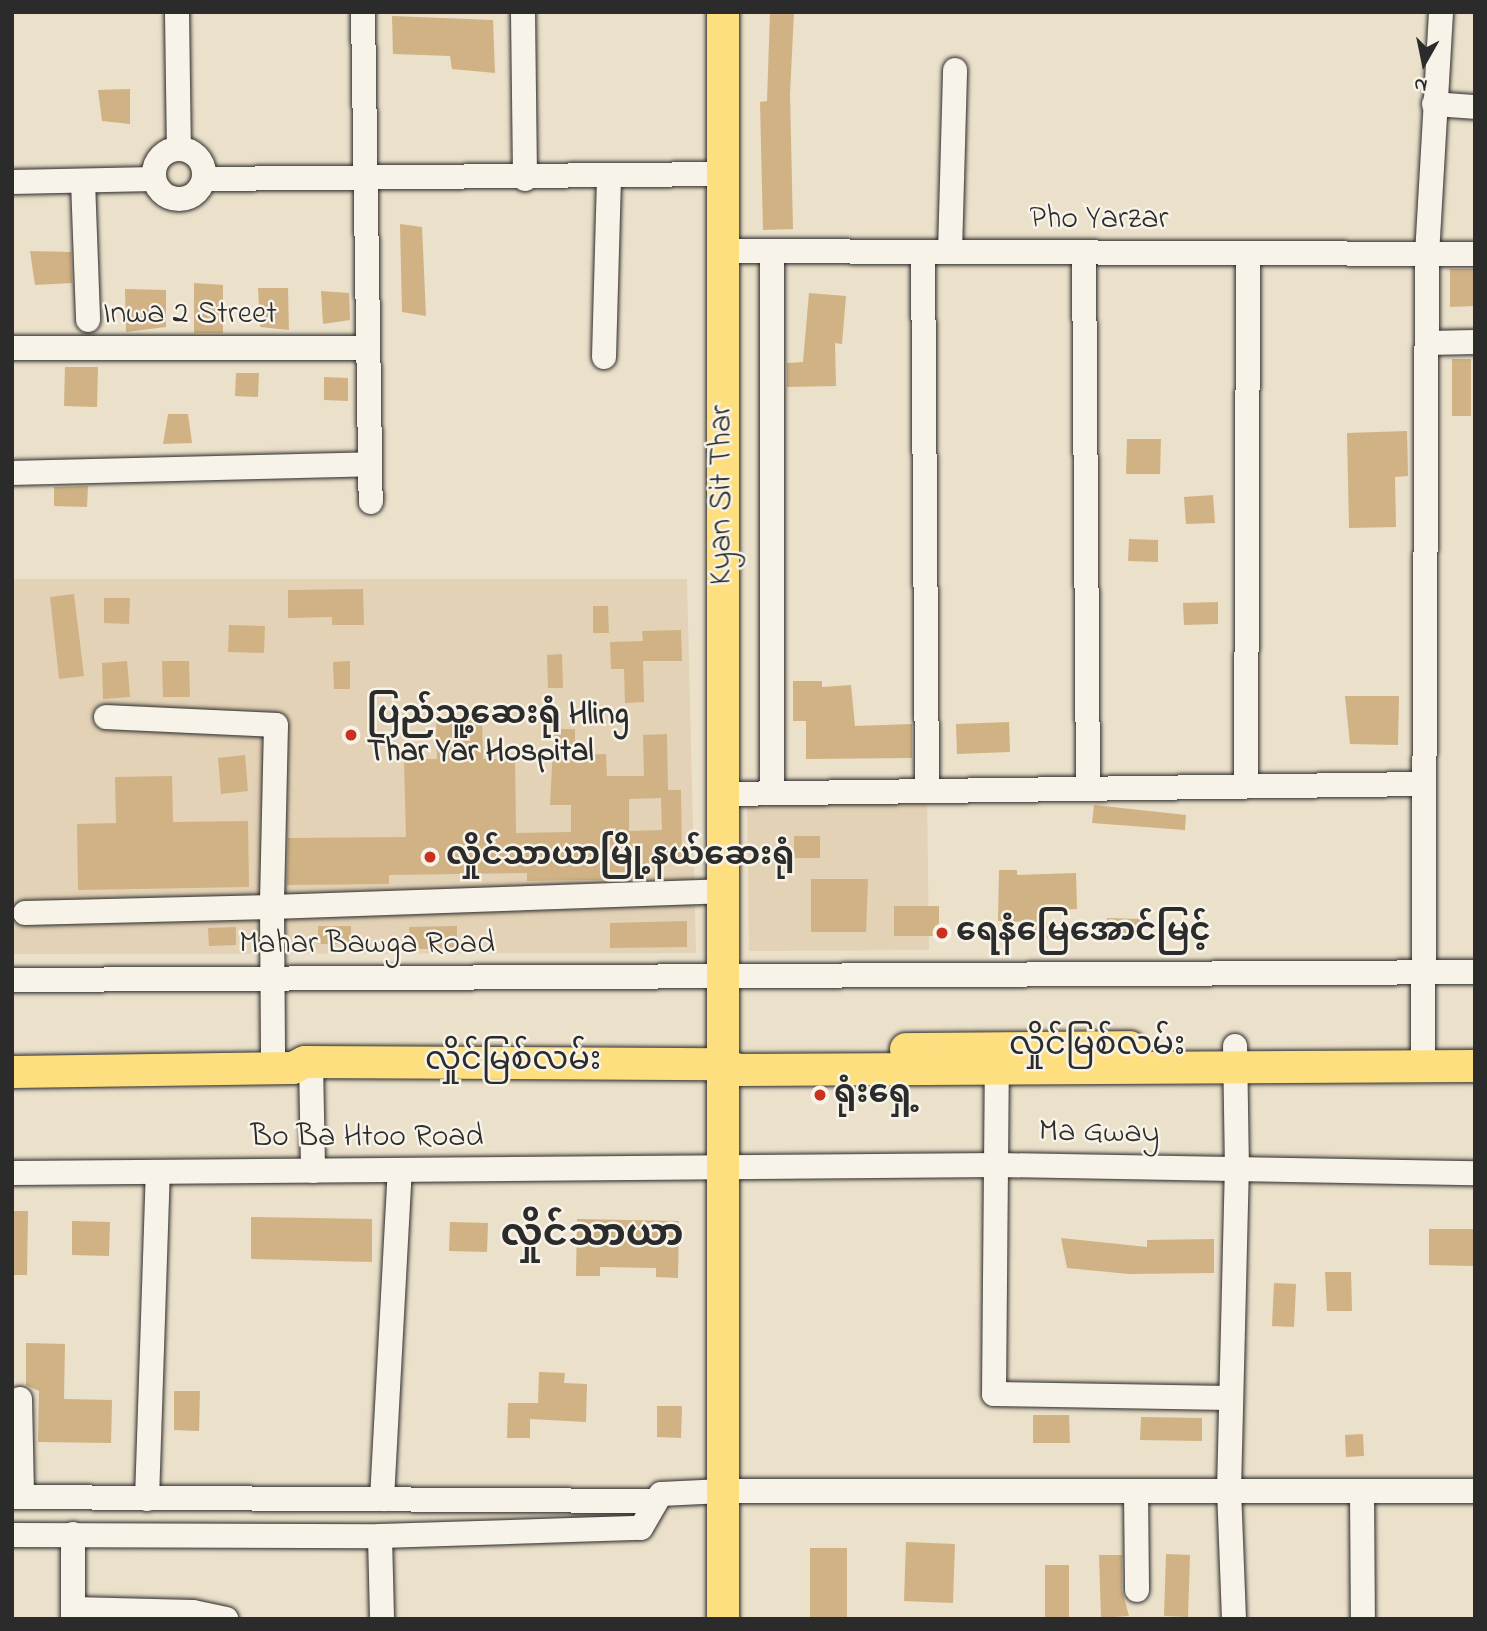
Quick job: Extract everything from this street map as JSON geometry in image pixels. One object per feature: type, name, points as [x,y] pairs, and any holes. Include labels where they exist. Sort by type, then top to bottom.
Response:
[{"type":"main road","name":"Kyan Sit Thar","points":[[723,12],[723,1619]]},
{"type":"main road","name":"လှိုင်မြစ်လမ်း","points":[[12,1072],[272,1061],[294,1055],[307,1062],[721,1063],[739,1070],[998,1059],[1423,1057],[1475,1049]]},
{"type":"main road","name":"လှိုင်မြစ်လမ်း","points":[[1423,1057],[1475,1066]]},
{"type":"main road","name":"လှိုင်မြစ်လမ်း","points":[[12,1058],[272,1061]]},
{"type":"street","points":[[177,12],[179,148]]},
{"type":"street","points":[[363,12],[371,502]]},
{"type":"street","points":[[523,12],[525,178]]},
{"type":"street","points":[[1423,1057],[1427,255],[1441,12]]},
{"type":"street","points":[[950,252],[955,70]]},
{"type":"street","points":[[1434,104],[1475,107]]},
{"type":"street","points":[[179,148],[196,155],[204,178],[195,194],[179,200],[163,194],[154,179],[157,161],[179,148]]},
{"type":"street","points":[[204,178],[525,178],[723,174]]},
{"type":"street","points":[[604,356],[609,177]]},
{"type":"street","points":[[12,181],[154,179]]},
{"type":"street","points":[[83,181],[88,320]]},
{"type":"street","name":"Pho Yarzar","points":[[723,251],[1475,254]]},
{"type":"street","points":[[772,251],[772,792]]},
{"type":"street","points":[[923,252],[927,791]]},
{"type":"street","points":[[1084,253],[1088,788]]},
{"type":"street","points":[[1247,786],[1248,254]]},
{"type":"street","points":[[1427,343],[1475,342]]},
{"type":"street","name":"Inwa 2 Street","points":[[12,348],[367,348]]},
{"type":"street","points":[[12,473],[370,464]]},
{"type":"street","points":[[106,717],[276,725],[272,1061]]},
{"type":"street","points":[[724,794],[1424,784]]},
{"type":"street","points":[[25,913],[722,891]]},
{"type":"street","name":"Mahar Bawga Road","points":[[12,980],[1475,972]]},
{"type":"street","points":[[1234,1619],[1229,1491],[1237,1171],[1235,1057]]},
{"type":"street","points":[[998,1059],[999,1165],[994,1394],[1231,1398]]},
{"type":"street","points":[[307,1062],[313,1171]]},
{"type":"street","name":"Ma Gway","points":[[722,1168],[999,1165],[1237,1171],[1475,1172]]},
{"type":"street","name":"Bo Ba Htoo Road","points":[[12,1173],[722,1168]]},
{"type":"street","points":[[382,1499],[400,1171]]},
{"type":"street","points":[[146,1499],[158,1172]]},
{"type":"street","points":[[20,1399],[17,1497],[654,1501]]},
{"type":"street","points":[[1362,1490],[1363,1619]]},
{"type":"street","points":[[12,1535],[380,1536],[641,1528],[660,1494],[723,1491],[1475,1491]]},
{"type":"street","points":[[1136,1491],[1137,1590]]},
{"type":"street","points":[[73,1534],[73,1614],[193,1612],[226,1619]]},
{"type":"street","points":[[380,1536],[382,1619]]},
{"type":"shaded area","name":"ပြည်သူ့ဆေးရုံ Hling Thar Yar Hospital","points":[[12,579],[687,579],[696,953],[12,954]]},
{"type":"shaded area","points":[[927,791],[929,950],[749,951],[747,793]]},
{"type":"building","points":[[770,12],[794,12],[790,94],[793,229],[763,230],[760,102],[767,101]]},
{"type":"building","points":[[392,16],[493,20],[495,73],[452,69],[450,56],[393,54]]},
{"type":"building","points":[[130,89],[130,124],[102,121],[98,90]]},
{"type":"building","points":[[400,224],[422,227],[426,316],[402,312]]},
{"type":"building","points":[[30,251],[71,252],[72,283],[35,285]]},
{"type":"building","points":[[1450,269],[1475,269],[1475,306],[1450,307]]},
{"type":"building","points":[[194,283],[223,285],[223,333],[194,333]]},
{"type":"building","points":[[258,288],[288,288],[289,330],[260,327]]},
{"type":"building","points":[[125,289],[166,290],[166,327],[126,332]]},
{"type":"building","points":[[321,291],[349,293],[350,320],[323,324]]},
{"type":"building","points":[[809,293],[846,296],[842,344],[835,343],[836,386],[787,387],[787,363],[803,362]]},
{"type":"building","points":[[1452,359],[1471,359],[1471,416],[1452,416]]},
{"type":"building","points":[[65,367],[98,367],[97,407],[64,406]]},
{"type":"building","points":[[236,373],[259,373],[258,397],[235,396]]},
{"type":"building","points":[[324,377],[348,378],[348,401],[324,400]]},
{"type":"building","points":[[168,414],[188,414],[192,443],[163,444]]},
{"type":"building","points":[[1407,431],[1408,476],[1395,477],[1396,527],[1349,528],[1347,433]]},
{"type":"building","points":[[1127,439],[1161,439],[1160,474],[1126,474]]},
{"type":"building","points":[[88,486],[87,507],[54,506],[54,487]]},
{"type":"building","points":[[1213,495],[1215,523],[1186,524],[1184,497]]},
{"type":"building","points":[[1129,539],[1158,540],[1158,562],[1128,561]]},
{"type":"building","points":[[363,589],[364,625],[332,625],[332,617],[288,618],[288,590]]},
{"type":"building","points":[[74,594],[84,676],[59,679],[50,597]]},
{"type":"building","points":[[104,598],[130,598],[129,624],[104,623]]},
{"type":"building","points":[[1218,602],[1218,624],[1184,625],[1183,603]]},
{"type":"building","points":[[593,606],[608,606],[609,633],[593,633]]},
{"type":"building","points":[[229,625],[265,626],[264,653],[228,652]]},
{"type":"building","points":[[681,630],[682,661],[643,661],[644,702],[625,703],[624,669],[611,669],[610,642],[643,641],[642,631]]},
{"type":"building","points":[[562,654],[563,688],[548,688],[547,655]]},
{"type":"building","points":[[127,661],[130,697],[103,699],[102,663]]},
{"type":"building","points":[[162,661],[189,661],[190,697],[163,697]]},
{"type":"building","points":[[350,661],[350,689],[334,689],[333,662]]},
{"type":"building","points":[[793,681],[822,681],[822,687],[851,685],[855,726],[912,724],[912,758],[806,759],[806,721],[793,721]]},
{"type":"building","points":[[1345,696],[1399,696],[1398,745],[1350,744]]},
{"type":"building","points":[[482,719],[483,759],[515,759],[516,833],[571,832],[571,805],[550,805],[554,729],[575,729],[575,755],[606,754],[607,776],[644,776],[643,735],[667,734],[668,790],[681,790],[682,862],[646,863],[646,879],[527,881],[527,873],[389,875],[389,884],[287,885],[288,838],[406,837],[404,759],[437,759],[436,720]],"holes":[[[661,798],[662,830],[629,831],[629,799]]]},
{"type":"building","points":[[1009,722],[1010,752],[957,754],[956,724]]},
{"type":"building","points":[[245,755],[248,791],[221,794],[218,758]]},
{"type":"building","points":[[172,776],[173,822],[248,821],[249,887],[78,890],[77,824],[116,823],[115,777]]},
{"type":"building","points":[[1094,805],[1186,815],[1185,830],[1092,823]]},
{"type":"building","points":[[794,836],[820,836],[820,858],[794,858]]},
{"type":"building","points":[[999,870],[1017,870],[1017,875],[1076,873],[1077,909],[1046,910],[1048,938],[1030,939],[1030,922],[998,921]]},
{"type":"building","points":[[811,879],[868,879],[866,932],[811,932]]},
{"type":"building","points":[[894,906],[939,906],[939,936],[894,936]]},
{"type":"building","points":[[1107,918],[1141,919],[1141,937],[1106,936]]},
{"type":"building","points":[[687,921],[687,947],[610,948],[610,923]]},
{"type":"building","points":[[318,926],[351,926],[351,944],[318,944]]},
{"type":"building","points":[[457,926],[457,949],[410,949],[409,927]]},
{"type":"building","points":[[236,927],[236,945],[209,946],[208,928]]},
{"type":"building","points":[[12,1211],[28,1211],[27,1275],[12,1275]]},
{"type":"building","points":[[251,1217],[372,1219],[372,1262],[251,1259]]},
{"type":"building","points":[[577,1219],[679,1221],[678,1278],[656,1277],[656,1268],[600,1267],[600,1276],[576,1276]]},
{"type":"building","points":[[72,1221],[110,1222],[109,1256],[72,1255]]},
{"type":"building","points":[[450,1222],[488,1223],[487,1252],[449,1251]]},
{"type":"building","points":[[1429,1229],[1474,1229],[1474,1266],[1429,1265]]},
{"type":"building","points":[[1061,1238],[1147,1247],[1147,1240],[1214,1239],[1214,1273],[1129,1274],[1067,1268]]},
{"type":"building","points":[[1325,1272],[1351,1272],[1352,1311],[1327,1311]]},
{"type":"building","points":[[1274,1283],[1296,1284],[1294,1327],[1272,1326]]},
{"type":"building","points":[[26,1343],[65,1344],[64,1399],[112,1400],[111,1443],[38,1442],[39,1391],[26,1385]]},
{"type":"building","points":[[539,1372],[565,1373],[564,1383],[587,1384],[586,1422],[530,1419],[530,1438],[507,1438],[508,1403],[538,1403]]},
{"type":"building","points":[[174,1391],[200,1391],[199,1431],[174,1430]]},
{"type":"building","points":[[657,1406],[682,1406],[681,1438],[657,1437]]},
{"type":"building","points":[[1033,1415],[1069,1415],[1070,1443],[1033,1443]]},
{"type":"building","points":[[1141,1417],[1202,1418],[1202,1441],[1140,1440]]},
{"type":"building","points":[[1363,1434],[1364,1456],[1346,1457],[1345,1435]]},
{"type":"building","points":[[906,1542],[955,1544],[953,1603],[904,1601]]},
{"type":"building","points":[[810,1548],[847,1548],[847,1619],[810,1619]]},
{"type":"building","points":[[1166,1554],[1190,1555],[1188,1617],[1164,1616]]},
{"type":"building","points":[[1099,1555],[1122,1555],[1122,1590],[1129,1616],[1101,1618]]},
{"type":"building","points":[[1045,1565],[1069,1565],[1069,1619],[1045,1619]]},
{"type":"place","name":"ပြည်သူ့ဆေးရုံ Hling Thar Yar Hospital","points":[[351,735]]},
{"type":"place","name":"လှိုင်သာယာမြို့နယ်ဆေးရုံ","points":[[430,857]]},
{"type":"place","name":"ရေနံမြေအောင်မြင့်","points":[[942,933]]},
{"type":"place","name":"ရုံးရှေ့","points":[[820,1095]]},
{"type":"district","name":"လှိုင်သာယာ","points":[[592,1237]]}]
